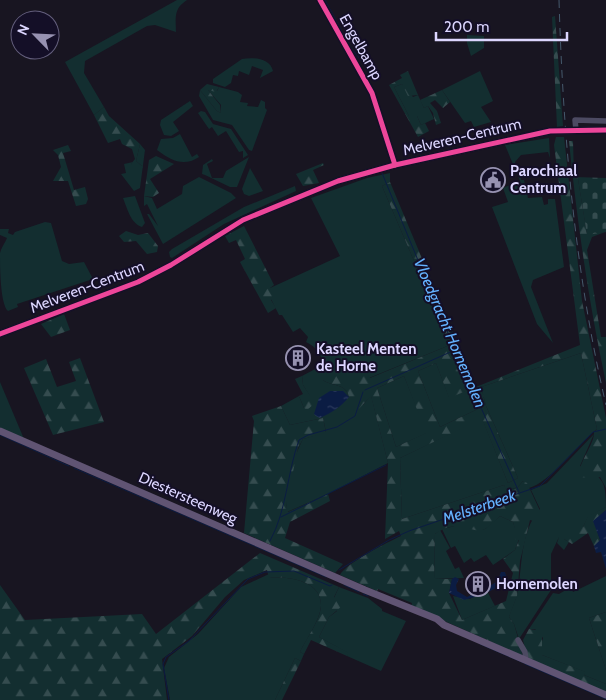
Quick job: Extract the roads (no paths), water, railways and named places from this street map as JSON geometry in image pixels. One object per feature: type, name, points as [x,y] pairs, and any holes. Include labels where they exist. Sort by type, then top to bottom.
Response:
[{"type":"main road","name":"Melveren-Centrum","points":[[0,334],[151,276],[234,225],[338,181],[394,165],[550,131],[606,130]]},
{"type":"main road","name":"Diestersteenweg","points":[[0,431],[365,590],[400,603],[444,625],[606,695]]},
{"type":"street","name":"Engelbamp","points":[[320,0],[372,93],[394,165]]},
{"type":"street","points":[[576,130],[575,120],[606,121]]},
{"type":"street","points":[[518,640],[525,652],[526,660]]},
{"type":"water","points":[[330,391],[343,391],[349,397],[343,404],[320,418],[314,414],[319,398]]},
{"type":"water","points":[[606,510],[606,569],[601,552],[596,553],[594,546],[600,540],[593,521]]},
{"type":"water","points":[[501,572],[505,572],[508,582],[482,595],[464,600],[449,593],[452,579],[455,577],[459,579],[456,585],[457,591],[467,597],[497,582]]},
{"type":"waterway","points":[[325,0],[351,48],[364,64]]},
{"type":"waterway","name":"Vloedgracht Hornemolen","points":[[382,173],[455,350],[519,492]]},
{"type":"waterway","points":[[365,390],[455,350]]},
{"type":"waterway","points":[[270,541],[280,517],[299,440],[308,435],[337,427],[355,416],[363,392]]},
{"type":"waterway","name":"Melsterbeek","points":[[339,570],[389,540],[409,531],[540,486],[593,432],[606,429]]},
{"type":"waterway","points":[[0,435],[69,466]]},
{"type":"waterway","points":[[281,517],[386,465]]},
{"type":"waterway","points":[[74,468],[326,577]]},
{"type":"waterway","name":"Melsterbeek","points":[[169,700],[163,664],[166,657],[189,641],[248,579],[265,572],[294,571],[330,586],[332,585]]},
{"type":"waterway","points":[[344,585],[359,592]]},
{"type":"waterway","points":[[363,594],[368,596]]},
{"type":"waterway","points":[[480,644],[524,663]]},
{"type":"waterway","points":[[525,664],[606,699]]},
{"type":"railway","points":[[559,0],[567,153],[572,204],[586,305],[606,405]]},
{"type":"place","name":"Parochiaal Centrum","points":[[493,180]]},
{"type":"place","name":"Kasteel Menten de Horne","points":[[298,358]]},
{"type":"place","name":"Hornemolen","points":[[478,584]]}]
